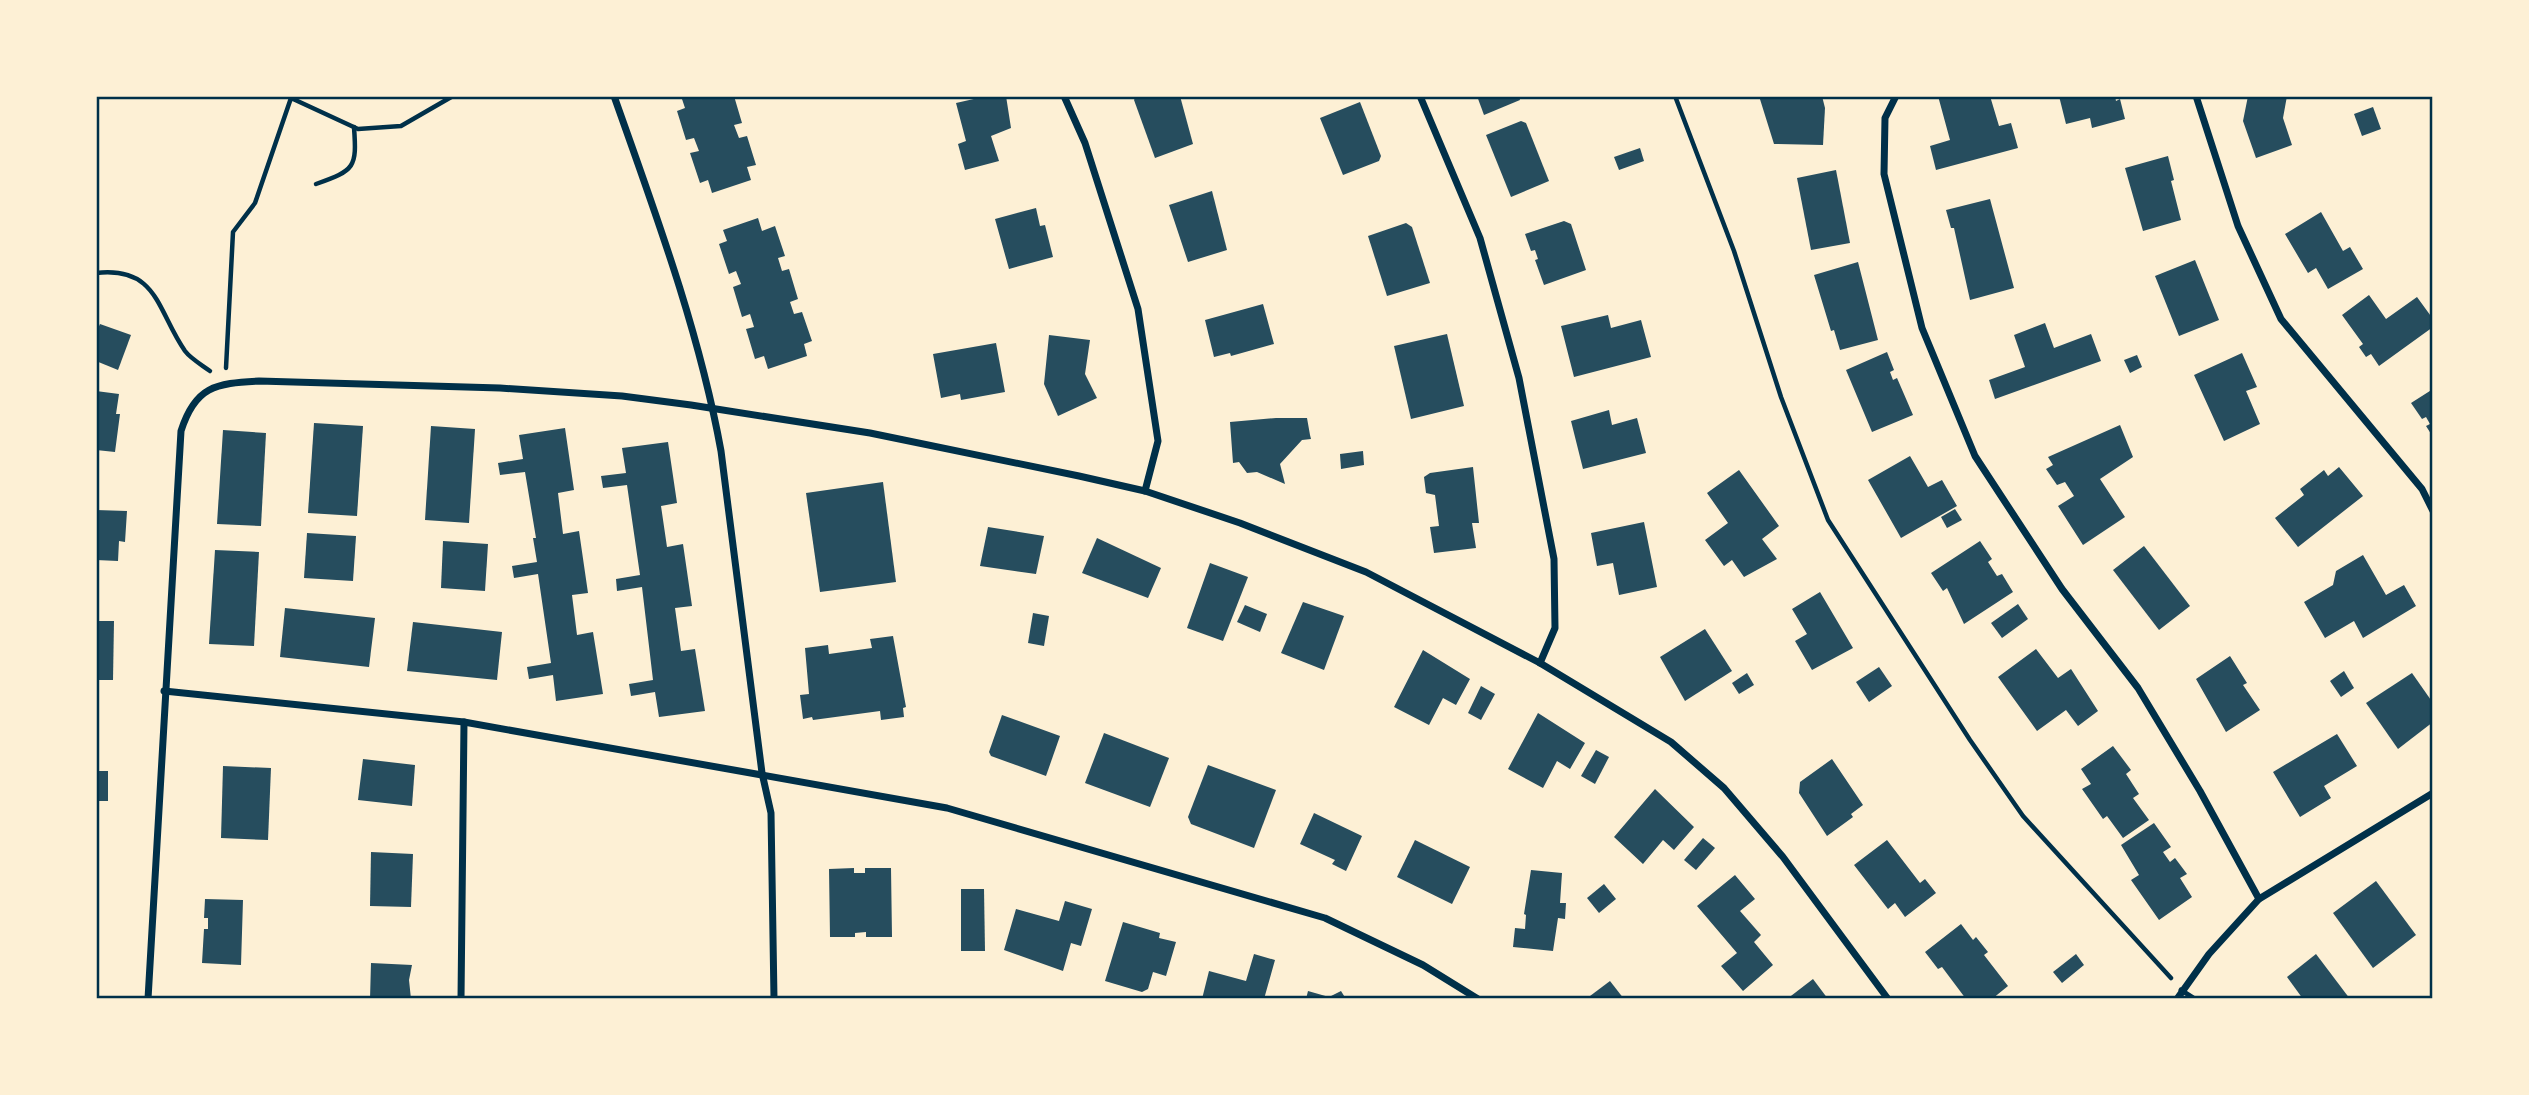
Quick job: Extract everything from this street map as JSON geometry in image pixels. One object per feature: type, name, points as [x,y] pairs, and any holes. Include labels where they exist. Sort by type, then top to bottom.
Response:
[{"type":"street","points":[[614,96],[660,227],[713,408],[762,773],[771,813],[774,999]]},
{"type":"street","points":[[1064,96],[1085,143],[1138,309],[1158,441],[1145,491]]},
{"type":"street","points":[[1420,96],[1480,238],[1520,378],[1554,559],[1555,628],[1540,663]]},
{"type":"street","points":[[1896,96],[1885,118],[1884,174],[1922,328],[1975,456],[2062,589],[2138,688],[2200,791],[2259,899]]},
{"type":"street","points":[[2196,96],[2238,226],[2281,319],[2421,489],[2433,511]]},
{"type":"street","points":[[148,999],[181,431],[188,408],[204,392],[225,383],[259,381],[500,388],[622,396],[713,408],[870,433],[1145,491],[1240,523],[1366,572],[1540,663],[1671,742],[1724,788],[1783,857],[1888,999]]},
{"type":"street","points":[[164,691],[464,722],[947,808],[1325,918],[1423,965],[1478,999]]},
{"type":"street","points":[[461,999],[464,722]]},
{"type":"street","points":[[2177,999],[2259,899],[2433,793]]},
{"type":"lane","points":[[2182,990],[2195,999]]},
{"type":"path","points":[[225,383],[233,232],[255,203],[292,97],[354,127],[401,126],[453,96]]},
{"type":"path","points":[[1675,96],[1734,251],[1781,397],[1828,520],[1955,717],[2023,816],[2182,990]]},
{"type":"path","points":[[316,184],[347,173],[356,160],[354,127]]},
{"type":"path","points":[[96,273],[130,273],[147,285],[186,353],[225,383]]},
{"type":"building","points":[[681,96],[734,96],[742,123],[734,125],[739,138],[747,136],[756,165],[747,167],[751,180],[712,193],[708,180],[700,183],[690,153],[699,151],[694,138],[686,140],[677,111],[685,108]]},
{"type":"building","points":[[987,96],[1006,96],[1011,128],[991,136],[999,161],[965,170],[958,144],[966,141],[956,103]]},
{"type":"building","points":[[1136,96],[1180,96],[1193,144],[1155,158],[1134,100]]},
{"type":"building","points":[[1477,96],[1519,96],[1520,100],[1484,115]]},
{"type":"building","points":[[1759,96],[1822,96],[1825,108],[1823,145],[1774,144]]},
{"type":"building","points":[[1938,96],[1990,96],[1999,126],[2011,123],[2018,148],[1936,170],[1930,146],[1950,140]]},
{"type":"building","points":[[2059,96],[2115,96],[2116,101],[2120,99],[2125,119],[2092,128],[2090,118],[2066,124]]},
{"type":"building","points":[[2248,96],[2287,96],[2283,118],[2292,145],[2256,158],[2243,121]]},
{"type":"building","points":[[1360,102],[1381,156],[1379,161],[1343,175],[1320,118]]},
{"type":"building","points":[[2373,107],[2381,129],[2362,136],[2354,114]]},
{"type":"building","points":[[1521,121],[1526,123],[1549,181],[1511,197],[1486,135]]},
{"type":"building","points":[[1640,148],[1644,161],[1619,170],[1614,157]]},
{"type":"building","points":[[2168,156],[2181,220],[2143,231],[2125,168]]},
{"type":"building","points":[[1836,170],[1850,243],[1811,250],[1797,178]]},
{"type":"building","points":[[1212,191],[1227,250],[1188,262],[1169,205]]},
{"type":"building","points":[[1990,199],[2014,288],[1970,300],[1954,228],[1951,228],[1946,210]]},
{"type":"building","points":[[1036,208],[1040,226],[1045,225],[1053,257],[1009,269],[995,219]]},
{"type":"building","points":[[2321,212],[2343,251],[2350,247],[2363,269],[2328,289],[2316,268],[2308,273],[2285,234]]},
{"type":"building","points":[[758,218],[762,231],[775,226],[785,256],[778,258],[782,271],[789,269],[798,299],[790,302],[794,314],[802,312],[812,341],[804,344],[807,356],[768,369],[764,356],[755,359],[746,329],[754,327],[750,314],[742,317],[733,287],[741,284],[736,271],[729,274],[719,244],[727,241],[723,230]]},
{"type":"building","points":[[1564,221],[1571,224],[1586,270],[1544,285],[1535,260],[1538,259],[1535,250],[1531,251],[1525,234]]},
{"type":"building","points":[[1406,223],[1412,227],[1430,283],[1387,296],[1368,236]]},
{"type":"building","points":[[2195,260],[2219,320],[2179,336],[2155,276]]},
{"type":"building","points":[[1858,262],[1878,340],[1840,350],[1834,330],[1831,331],[1814,275]]},
{"type":"building","points":[[2369,295],[2386,319],[2417,297],[2433,319],[2433,327],[2379,366],[2371,354],[2366,357],[2359,347],[2363,344],[2342,315]]},
{"type":"building","points":[[1263,304],[1274,344],[1231,356],[1230,353],[1214,357],[1205,320]]},
{"type":"building","points":[[1608,315],[1611,328],[1641,320],[1651,357],[1574,377],[1561,326]]},
{"type":"building","points":[[2045,323],[2054,348],[2091,334],[2101,361],[1995,399],[1989,380],[2025,367],[2014,335]]},
{"type":"building","points":[[100,324],[131,335],[118,370],[96,361],[96,333]]},
{"type":"building","points":[[1447,334],[1464,406],[1411,419],[1394,346]]},
{"type":"building","points":[[1049,335],[1090,340],[1085,374],[1097,398],[1058,416],[1044,384]]},
{"type":"building","points":[[996,343],[1005,392],[961,400],[960,394],[941,398],[933,354]]},
{"type":"building","points":[[1887,352],[1894,370],[1890,372],[1893,380],[1897,378],[1913,415],[1872,432],[1846,370]]},
{"type":"building","points":[[2242,353],[2257,387],[2246,391],[2260,424],[2224,441],[2194,375]]},
{"type":"building","points":[[2137,355],[2142,367],[2130,373],[2124,360]]},
{"type":"building","points":[[2433,389],[2433,437],[2426,426],[2430,424],[2426,417],[2422,419],[2411,403]]},
{"type":"building","points":[[96,391],[119,394],[116,414],[120,414],[115,452],[96,450]]},
{"type":"building","points":[[1609,410],[1612,425],[1637,418],[1646,453],[1583,469],[1571,421]]},
{"type":"building","points":[[1307,418],[1311,439],[1302,440],[1280,464],[1285,484],[1257,472],[1247,473],[1239,462],[1233,463],[1230,422]]},
{"type":"building","points":[[314,423],[363,426],[357,516],[308,513]]},
{"type":"building","points":[[2120,425],[2133,457],[2100,479],[2125,517],[2083,545],[2058,506],[2074,496],[2065,482],[2057,485],[2046,469],[2053,465],[2048,457]]},
{"type":"building","points":[[431,426],[475,429],[469,523],[425,520]]},
{"type":"building","points":[[565,428],[574,490],[558,493],[563,534],[579,531],[588,593],[572,595],[577,635],[593,632],[603,694],[556,701],[553,675],[529,679],[527,667],[551,663],[538,574],[514,578],[512,566],[537,562],[533,538],[536,538],[525,472],[500,475],[498,463],[523,459],[519,435]]},
{"type":"building","points":[[223,430],[266,433],[261,526],[217,524]]},
{"type":"building","points":[[668,442],[677,503],[661,506],[667,547],[683,544],[692,606],[675,608],[681,651],[695,649],[705,711],[659,717],[655,692],[631,696],[629,684],[653,680],[642,587],[617,591],[616,579],[640,575],[627,485],[603,488],[601,476],[626,473],[622,448]]},
{"type":"building","points":[[1363,451],[1364,465],[1341,469],[1340,454]]},
{"type":"building","points":[[1910,456],[1928,487],[1942,480],[1957,506],[1901,538],[1868,480]]},
{"type":"building","points":[[1473,467],[1479,523],[1472,523],[1476,548],[1434,553],[1430,527],[1439,526],[1435,495],[1426,493],[1424,477],[1430,473]]},
{"type":"building","points":[[2339,467],[2363,496],[2298,547],[2275,518],[2304,495],[2300,489],[2324,470],[2328,476]]},
{"type":"building","points":[[1739,470],[1779,526],[1762,539],[1777,559],[1744,577],[1732,560],[1724,566],[1705,540],[1728,523],[1707,493]]},
{"type":"building","points":[[883,482],[896,582],[820,592],[806,493]]},
{"type":"building","points":[[1955,509],[1962,520],[1947,528],[1941,517]]},
{"type":"building","points":[[96,510],[127,511],[125,542],[119,541],[118,561],[96,560]]},
{"type":"building","points":[[1644,522],[1657,587],[1619,595],[1613,563],[1597,566],[1591,533]]},
{"type":"building","points":[[988,527],[1044,536],[1036,574],[980,566]]},
{"type":"building","points":[[307,533],[356,536],[353,581],[304,578]]},
{"type":"building","points":[[1097,538],[1161,568],[1148,598],[1082,573]]},
{"type":"building","points":[[443,541],[488,544],[485,591],[441,588]]},
{"type":"building","points":[[1980,541],[1992,559],[1988,562],[1997,576],[2002,574],[2013,592],[1964,624],[1947,588],[1943,591],[1931,573]]},
{"type":"building","points":[[2144,546],[2190,606],[2159,630],[2113,570]]},
{"type":"building","points":[[215,550],[259,552],[254,646],[209,644]]},
{"type":"building","points":[[2363,555],[2386,595],[2404,585],[2416,606],[2363,638],[2354,621],[2325,638],[2304,602],[2333,585],[2336,571]]},
{"type":"building","points":[[1210,563],[1248,577],[1223,641],[1187,628]]},
{"type":"building","points":[[1820,592],[1853,648],[1812,670],[1795,641],[1807,634],[1792,609]]},
{"type":"building","points":[[1303,602],[1344,616],[1324,670],[1281,653]]},
{"type":"building","points":[[2018,604],[2028,619],[2002,638],[1991,623]]},
{"type":"building","points":[[1245,605],[1267,614],[1260,632],[1237,622]]},
{"type":"building","points":[[285,608],[375,618],[369,667],[280,657]]},
{"type":"building","points":[[1033,613],[1049,616],[1044,646],[1028,643]]},
{"type":"building","points":[[96,621],[114,621],[113,680],[96,680]]},
{"type":"building","points":[[413,622],[502,632],[497,680],[407,671]]},
{"type":"building","points":[[1705,629],[1732,671],[1685,701],[1660,657]]},
{"type":"building","points":[[893,636],[906,707],[903,708],[904,717],[881,720],[880,711],[803,719],[800,695],[809,694],[805,648],[828,645],[829,654],[872,648],[870,639]]},
{"type":"building","points":[[2036,649],[2058,678],[2071,669],[2098,711],[2078,726],[2066,710],[2037,731],[1998,677]]},
{"type":"building","points":[[1423,650],[1470,679],[1456,705],[1443,698],[1429,725],[1394,707]]},
{"type":"building","points":[[2230,656],[2247,683],[2243,685],[2260,710],[2226,732],[2196,679]]},
{"type":"building","points":[[1879,667],[1892,686],[1869,702],[1856,682]]},
{"type":"building","points":[[2344,671],[2354,688],[2341,697],[2330,681]]},
{"type":"building","points":[[1747,673],[1754,685],[1739,694],[1732,683]]},
{"type":"building","points":[[2412,673],[2433,703],[2433,722],[2398,749],[2366,703]]},
{"type":"building","points":[[1481,686],[1495,694],[1481,720],[1468,713]]},
{"type":"building","points":[[1538,713],[1585,743],[1570,769],[1557,761],[1543,788],[1508,769]]},
{"type":"building","points":[[1002,715],[1060,736],[1046,776],[991,756],[989,752]]},
{"type":"building","points":[[1104,733],[1169,758],[1150,807],[1085,783]]},
{"type":"building","points":[[2337,734],[2357,766],[2324,786],[2331,798],[2300,817],[2273,772]]},
{"type":"building","points":[[2113,746],[2131,770],[2126,774],[2139,794],[2133,798],[2149,820],[2123,838],[2107,816],[2103,819],[2082,789],[2091,784],[2081,769]]},
{"type":"building","points":[[1596,750],[1609,757],[1595,784],[1581,776]]},
{"type":"building","points":[[363,759],[415,765],[412,806],[358,800]]},
{"type":"building","points":[[1832,759],[1863,805],[1851,814],[1853,817],[1827,836],[1799,793],[1800,782]]},
{"type":"building","points":[[1208,765],[1276,790],[1254,848],[1191,824],[1188,817]]},
{"type":"building","points":[[223,766],[271,768],[268,840],[221,838]]},
{"type":"building","points":[[96,771],[108,771],[108,801],[96,801]]},
{"type":"building","points":[[1655,789],[1694,827],[1674,850],[1663,840],[1643,864],[1614,837]]},
{"type":"building","points":[[1314,813],[1362,836],[1346,871],[1332,864],[1335,860],[1300,844]]},
{"type":"building","points":[[2154,823],[2171,847],[2163,852],[2170,862],[2175,858],[2187,874],[2180,878],[2192,897],[2159,920],[2131,880],[2139,875],[2121,845]]},
{"type":"building","points":[[1703,838],[1715,848],[1696,870],[1684,860]]},
{"type":"building","points":[[1415,840],[1470,867],[1452,904],[1397,877]]},
{"type":"building","points":[[1887,840],[1920,883],[1925,879],[1936,893],[1905,917],[1895,903],[1888,909],[1854,865]]},
{"type":"building","points":[[371,852],[413,854],[411,907],[370,906]]},
{"type":"building","points":[[854,868],[854,873],[865,873],[865,868],[891,868],[892,937],[866,937],[866,932],[855,933],[855,937],[830,937],[829,869]]},
{"type":"building","points":[[1531,870],[1562,873],[1560,903],[1566,903],[1565,919],[1558,918],[1553,951],[1513,947],[1515,928],[1525,929],[1524,914]]},
{"type":"building","points":[[1735,875],[1755,899],[1740,911],[1761,935],[1754,942],[1773,965],[1743,991],[1721,966],[1737,953],[1697,906]]},
{"type":"building","points":[[2376,881],[2416,935],[2373,968],[2333,913]]},
{"type":"building","points":[[1604,884],[1616,899],[1599,913],[1587,898]]},
{"type":"building","points":[[961,889],[984,889],[985,951],[961,951]]},
{"type":"building","points":[[205,899],[243,900],[241,965],[202,963],[204,929],[208,929],[208,918],[204,918]]},
{"type":"building","points":[[1065,901],[1092,909],[1081,946],[1071,943],[1063,971],[1004,950],[1016,909],[1059,921]]},
{"type":"building","points":[[1123,922],[1160,933],[1159,938],[1176,942],[1166,976],[1153,972],[1148,989],[1142,992],[1105,981]]},
{"type":"building","points":[[1961,924],[1973,940],[1976,937],[1988,952],[1984,955],[2008,986],[1992,999],[1966,999],[1942,967],[1938,969],[1925,952]]},
{"type":"building","points":[[1254,954],[1275,960],[1264,999],[1202,999],[1209,971],[1246,981]]},
{"type":"building","points":[[2076,954],[2084,965],[2062,983],[2053,972]]},
{"type":"building","points":[[2316,954],[2350,999],[2303,999],[2287,977]]},
{"type":"building","points":[[371,963],[412,965],[409,980],[411,999],[370,999]]},
{"type":"building","points":[[1813,979],[1828,999],[1787,999]]},
{"type":"building","points":[[1610,981],[1624,999],[1586,999]]},
{"type":"building","points":[[1308,991],[1329,997],[1341,991],[1346,999],[1306,999]]}]
